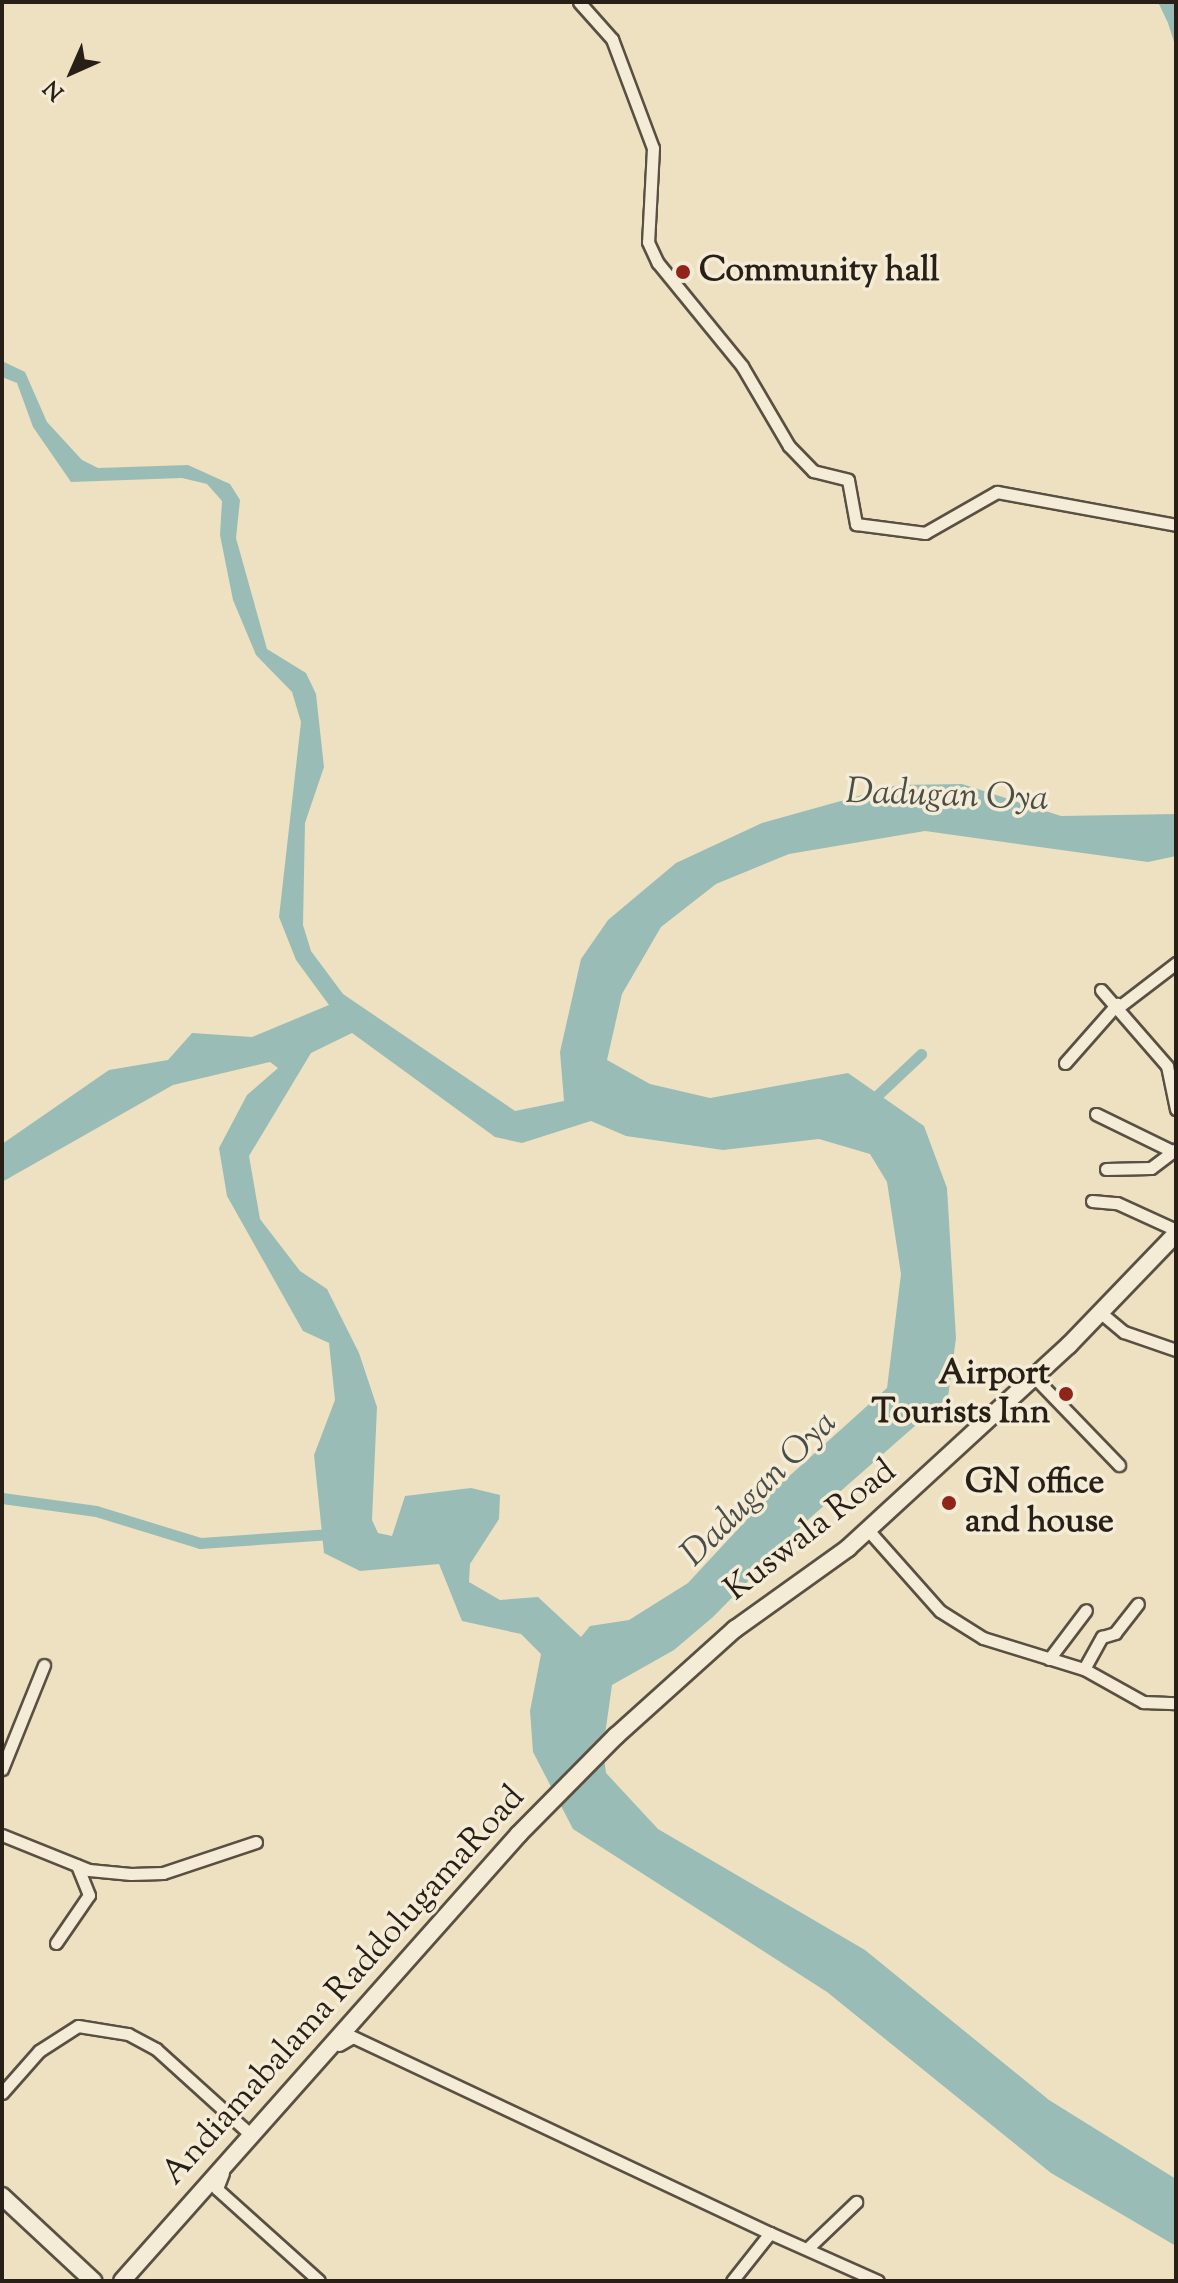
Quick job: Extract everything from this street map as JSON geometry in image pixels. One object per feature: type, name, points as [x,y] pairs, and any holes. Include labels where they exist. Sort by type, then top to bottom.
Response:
[{"type":"street","points":[[579,2],[612,39],[653,148],[648,242],[658,263],[742,366],[789,446],[813,471],[848,480],[856,524],[925,533],[997,492],[1176,525]]},
{"type":"street","points":[[1065,1063],[1119,1005],[1176,963]]},
{"type":"street","points":[[1101,990],[1119,1005],[1167,1066],[1176,1109]]},
{"type":"street","points":[[1096,1114],[1174,1150],[1151,1168],[1106,1169]]},
{"type":"street","points":[[1092,1201],[1117,1203],[1176,1232]]},
{"type":"street","name":"Kuswala Road","points":[[616,1736],[735,1629],[868,1530],[1035,1378],[1176,1232]]},
{"type":"street","points":[[1101,1313],[1124,1332],[1176,1350]]},
{"type":"street","points":[[1035,1378],[1119,1465]]},
{"type":"street","points":[[868,1530],[940,1611],[983,1638],[1084,1669],[1131,1698],[1175,1699]]},
{"type":"street","points":[[1084,1669],[1102,1637],[1115,1633],[1138,1604]]},
{"type":"street","points":[[1049,1659],[1086,1610]]},
{"type":"street","points":[[2,1769],[44,1665]]},
{"type":"street","name":"Andiamabalama RaddolugamaRoad","points":[[122,2281],[249,2133],[519,1834],[616,1736]]},
{"type":"street","points":[[2,1835],[77,1865],[163,1873],[256,1842]]},
{"type":"street","points":[[56,1943],[89,1895],[77,1865]]},
{"type":"street","points":[[2,2093],[39,2051],[78,2026],[128,2034],[156,2049],[249,2133]]},
{"type":"street","points":[[319,2281],[217,2189],[217,2180],[353,2037],[770,2233],[810,2246],[878,2281]]},
{"type":"street","points":[[2,2196],[93,2281]]},
{"type":"street","points":[[810,2246],[856,2202]]},
{"type":"street","points":[[732,2281],[770,2233]]},
{"type":"water","points":[[1158,2],[1176,2],[1176,48],[1168,23]]},
{"type":"water","name":"Dadugan Oya","points":[[2,361],[25,372],[47,422],[82,460],[98,468],[188,465],[230,484],[240,500],[236,538],[267,649],[306,673],[316,694],[324,767],[305,823],[303,925],[311,951],[343,994],[515,1111],[564,1101],[560,1052],[581,959],[608,920],[676,863],[762,823],[898,785],[962,784],[1061,816],[1176,814],[1176,856],[1148,862],[925,831],[789,854],[716,884],[661,927],[622,994],[607,1060],[650,1084],[710,1098],[848,1073],[924,1126],[947,1188],[956,1338],[948,1397],[810,1518],[713,1617],[674,1650],[612,1685],[603,1749],[606,1773],[658,1829],[865,1950],[1049,2100],[1176,2179],[1176,2246],[1051,2173],[827,1992],[573,1829],[533,1752],[530,1711],[541,1654],[521,1634],[462,1621],[439,1564],[360,1571],[324,1553],[314,1455],[335,1400],[329,1343],[303,1331],[227,1196],[219,1148],[247,1095],[278,1068],[270,1062],[173,1085],[2,1182],[2,1144],[109,1070],[168,1060],[192,1033],[252,1037],[329,1005],[296,960],[279,917],[301,722],[292,692],[256,655],[233,600],[220,535],[222,501],[207,484],[182,478],[71,482],[33,427],[17,383],[2,377]],"holes":[[[352,1033],[495,1137],[522,1143],[591,1121],[626,1136],[723,1150],[819,1139],[870,1154],[887,1182],[901,1274],[887,1388],[776,1488],[688,1583],[629,1620],[590,1626],[581,1637],[538,1597],[500,1600],[469,1582],[470,1564],[499,1519],[500,1495],[471,1488],[405,1496],[392,1536],[378,1533],[372,1520],[377,1407],[359,1353],[327,1289],[300,1271],[260,1219],[249,1156],[311,1053]]]},
{"type":"waterway","points":[[868,1104],[921,1054]]},
{"type":"waterway","points":[[2,1498],[96,1511],[200,1543],[331,1534]]},
{"type":"place","name":"Community hall","points":[[683,272]]},
{"type":"place","name":"Airport Tourists Inn","points":[[1066,1394]]},
{"type":"place","name":"GN office and house","points":[[949,1503]]}]
